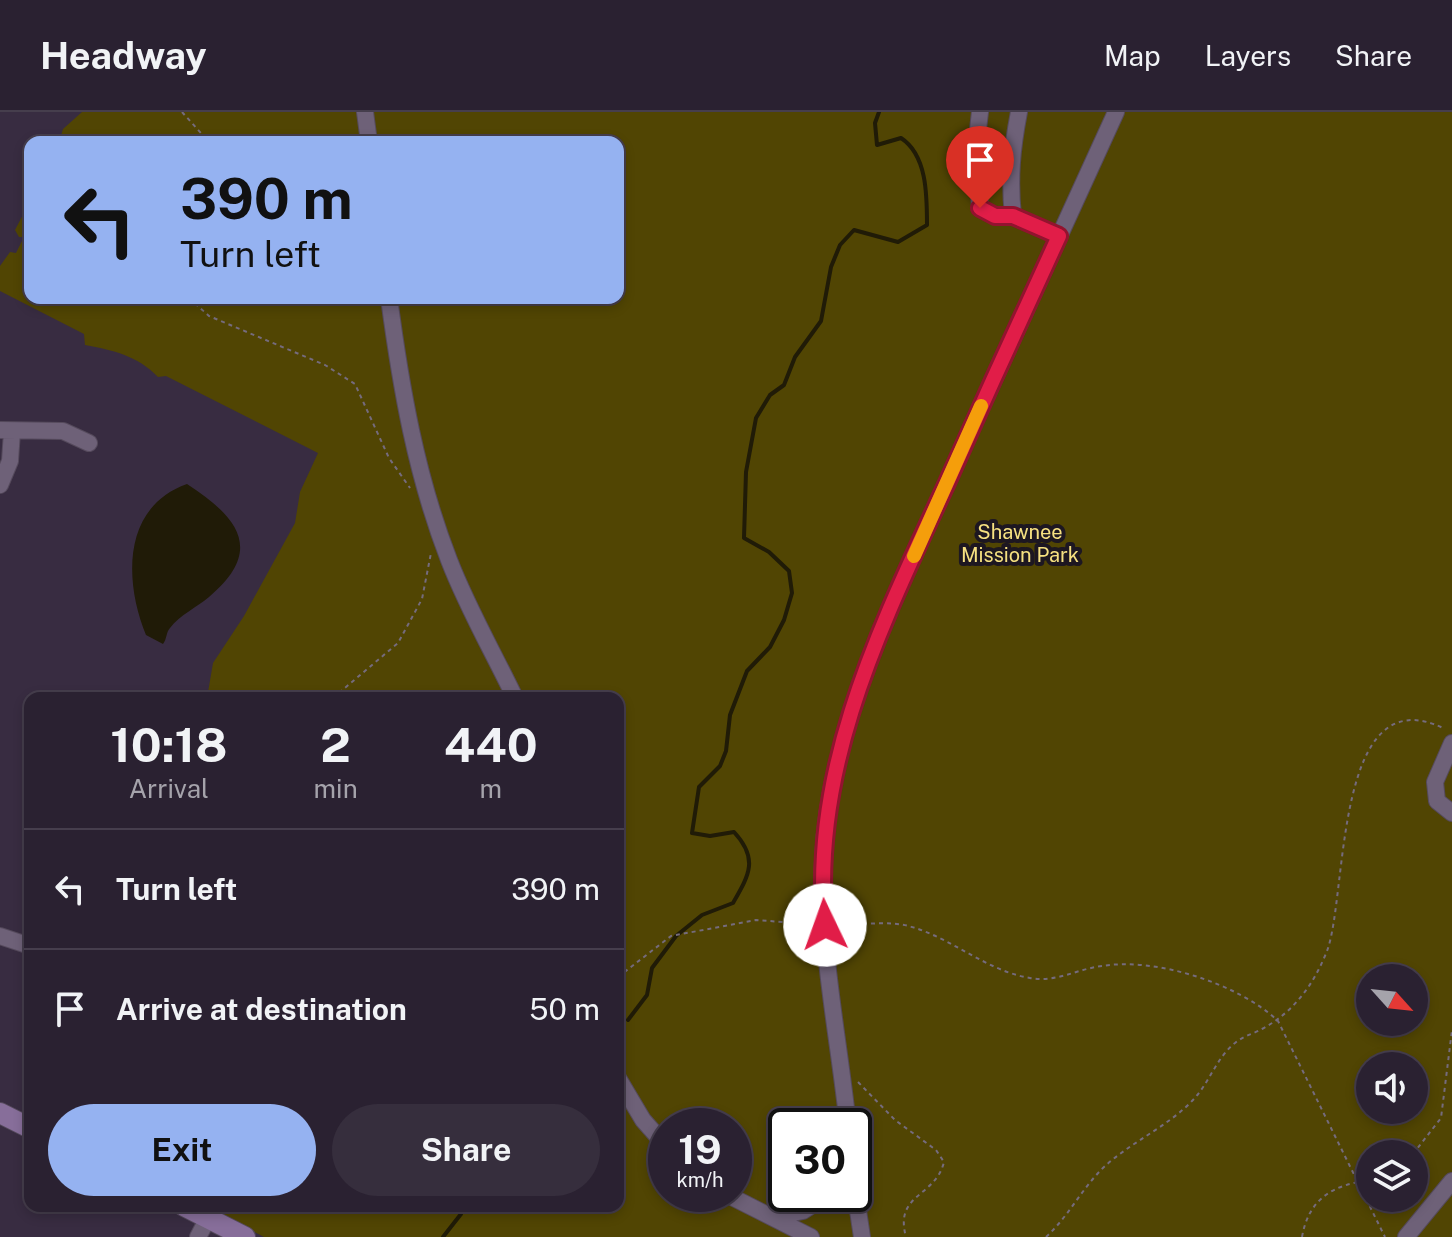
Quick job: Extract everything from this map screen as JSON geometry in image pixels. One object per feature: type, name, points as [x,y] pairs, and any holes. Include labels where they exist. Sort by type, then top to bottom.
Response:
[{"type":"main road","points":[[0,1113],[24,1125]]},
{"type":"main road","points":[[196,1212],[245,1237]]},
{"type":"street","points":[[365,112],[368,136]]},
{"type":"street","points":[[980,112],[976,147],[980,208],[995,216],[1013,216],[1059,236]]},
{"type":"street","points":[[1013,216],[1011,150],[1019,112]]},
{"type":"street","points":[[846,1108],[825,925],[823,857],[829,802],[852,706],[893,601],[1116,112]]},
{"type":"street","points":[[390,304],[405,408],[428,501],[462,591],[512,692]]},
{"type":"street","points":[[0,485],[10,461],[6,431],[63,431],[89,443]]},
{"type":"street","points":[[1451,737],[1435,782],[1437,801],[1452,813]]},
{"type":"street","points":[[0,936],[24,944]]},
{"type":"street","points":[[624,1088],[648,1126]]},
{"type":"street","points":[[1406,1237],[1452,1181]]},
{"type":"street","points":[[752,1207],[811,1237]]},
{"type":"street","points":[[771,1217],[798,1212]]},
{"type":"street","points":[[858,1212],[862,1237]]},
{"type":"street","points":[[198,1237],[208,1218]]},
{"type":"path","points":[[182,112],[204,136]]},
{"type":"path","points":[[196,304],[209,316],[325,365],[355,384],[389,458],[413,492]]},
{"type":"path","points":[[340,692],[377,659],[387,655],[404,632],[422,599],[432,544]]},
{"type":"path","points":[[1046,1237],[1107,1164],[1194,1099],[1233,1044],[1276,1020],[1311,983],[1328,948],[1337,907],[1343,829],[1360,774],[1377,740],[1388,727],[1402,718],[1425,719],[1451,737]]},
{"type":"path","points":[[624,972],[671,936],[756,920],[825,925],[909,925],[1007,972],[1031,979],[1048,980],[1113,965],[1180,971],[1258,1005],[1276,1020],[1356,1173]]},
{"type":"path","points":[[1424,1140],[1441,1118],[1452,1030]]},
{"type":"path","points":[[843,1081],[863,1085],[895,1120],[942,1156],[943,1167],[935,1182],[904,1208],[902,1221],[906,1237]]},
{"type":"path","points":[[1302,1237],[1316,1202],[1335,1187],[1356,1182]]},
{"type":"path","points":[[1374,1212],[1385,1237]]},
{"type":"green space","name":"Shawnee Mission Park","points":[[82,112],[1452,112],[1452,1237],[264,1237],[216,1212],[624,1212],[624,692],[208,692],[213,663],[244,616],[295,523],[300,492],[318,453],[166,376],[158,377],[133,359],[85,345],[84,334],[25,304],[624,304],[624,136],[61,136],[63,129]]},
{"type":"green space","name":"Shawnee Mission Park","points":[[24,213],[24,237],[19,237],[15,230]]},
{"type":"green space","name":"Shawnee Mission Park","points":[[24,237],[24,303],[0,291],[0,266],[10,252],[16,253]]},
{"type":"shaded area","points":[[187,484],[205,496],[231,522],[238,535],[240,549],[236,564],[226,580],[174,623],[163,644],[146,635],[139,614],[132,570],[134,548],[150,510],[166,495]]},
{"type":"waterway","points":[[628,1020],[647,995],[652,968],[676,936],[702,915],[733,903],[749,867],[747,851],[734,832],[710,836],[692,833],[699,787],[720,766],[726,751],[730,715],[747,671],[770,647],[784,620],[792,593],[789,571],[769,552],[744,538],[746,472],[756,418],[770,395],[784,385],[795,357],[821,321],[831,267],[840,245],[854,230],[898,242],[927,225],[926,189],[921,165],[910,145],[901,138],[877,145],[875,123],[879,112]]},
{"type":"waterway","points":[[443,1237],[461,1212]]},
{"type":"slow traffic","points":[[914,556],[981,406]]},
{"type":"route","points":[[825,925],[823,857],[829,802],[852,706],[893,601],[1059,236],[1013,216],[995,216],[980,208]]}]
